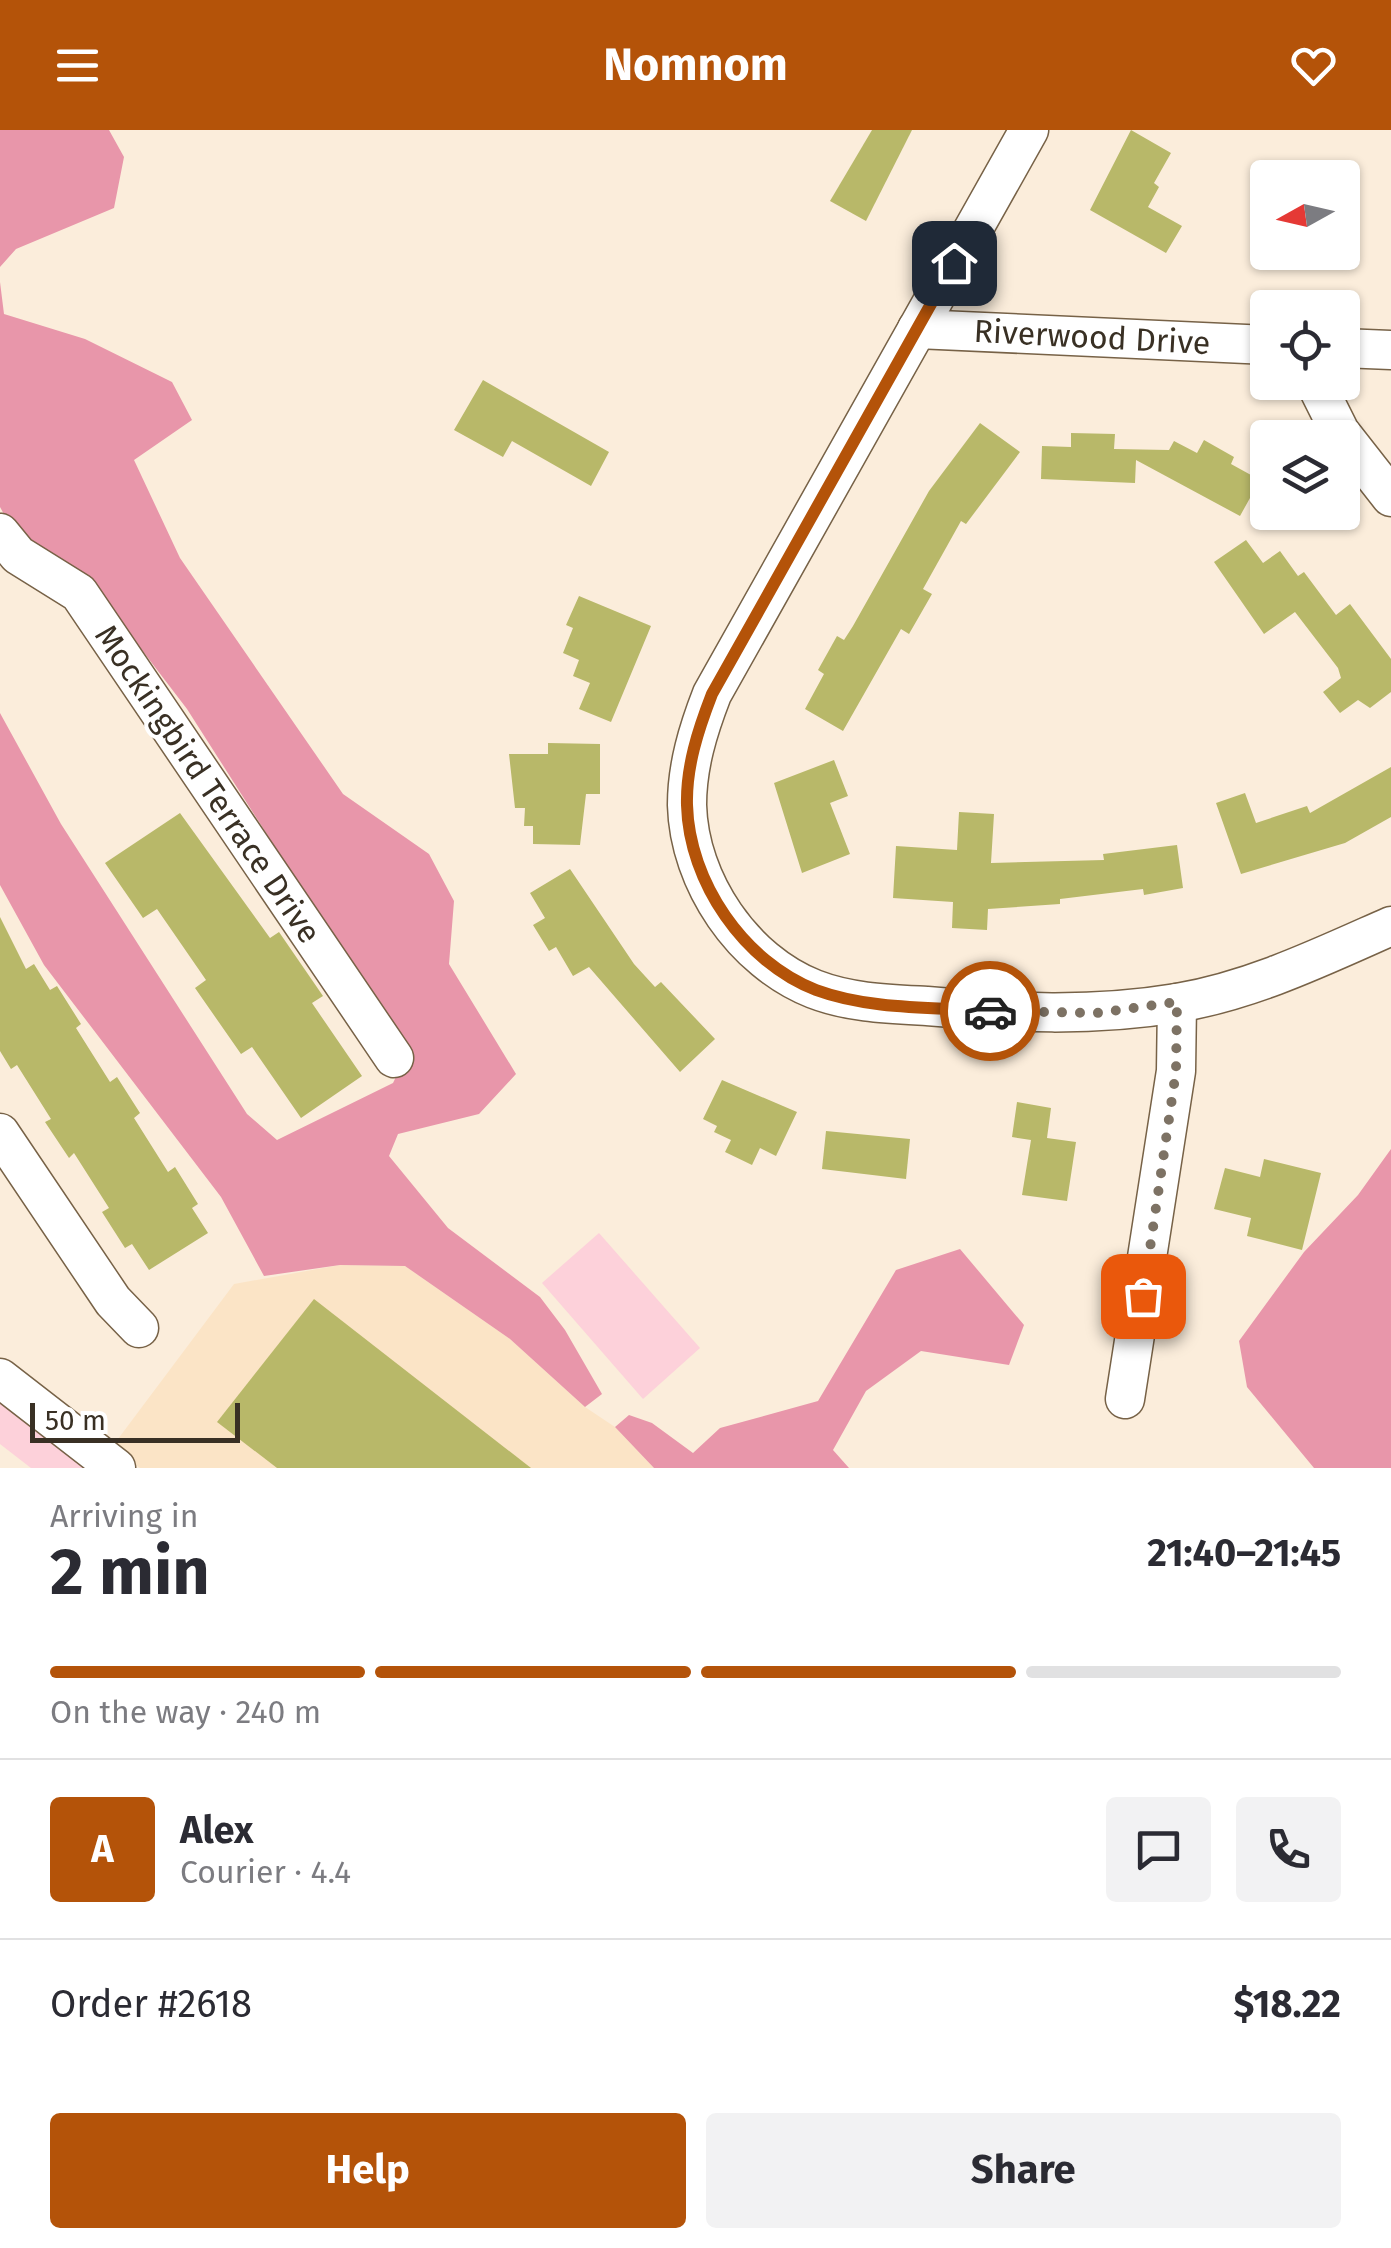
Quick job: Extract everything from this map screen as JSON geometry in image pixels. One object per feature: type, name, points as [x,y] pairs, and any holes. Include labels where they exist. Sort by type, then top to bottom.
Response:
[{"type":"street","points":[[1029,130],[712,694],[689,769],[687,808],[702,870],[740,936],[782,972],[835,996],[1006,1012],[1097,1013],[1246,988],[1391,926]]},
{"type":"street","name":"Riverwood Drive","points":[[917,329],[1250,344]]},
{"type":"street","points":[[1360,349],[1391,350]]},
{"type":"street","points":[[1325,400],[1340,432],[1391,497]]},
{"type":"street","name":"Mockingbird Terrace Drive","points":[[0,533],[18,555],[79,594],[394,1058]]},
{"type":"street","points":[[1124,1399],[1176,1071],[1177,1002]]},
{"type":"street","points":[[0,1134],[113,1301],[139,1328]]},
{"type":"street","points":[[0,1378],[116,1468]]},
{"type":"shaded area","points":[[0,130],[109,130],[124,157],[114,208],[16,249],[0,267]]},
{"type":"shaded area","points":[[0,282],[4,314],[85,339],[172,382],[192,420],[134,460],[180,558],[343,794],[429,854],[454,901],[449,964],[516,1074],[479,1114],[398,1134],[389,1156],[448,1228],[540,1297],[565,1330],[602,1394],[585,1407],[510,1339],[405,1266],[340,1265],[264,1276],[221,1197],[44,965],[0,885],[0,713],[61,824],[247,1114],[277,1140],[393,1083],[407,1054],[187,709],[83,573],[18,540],[0,507]]},
{"type":"shaded area","points":[[1391,1149],[1391,1468],[1314,1468],[1247,1387],[1239,1341],[1304,1252],[1358,1195]]},
{"type":"shaded area","points":[[599,1233],[700,1348],[643,1399],[542,1283]]},
{"type":"shaded area","points":[[960,1249],[1024,1325],[1009,1365],[921,1351],[866,1391],[833,1450],[849,1468],[654,1468],[615,1427],[629,1415],[652,1423],[693,1453],[720,1428],[818,1401],[896,1270]]},
{"type":"shaded area","points":[[340,1265],[405,1266],[510,1339],[585,1407],[615,1427],[654,1468],[140,1468],[112,1447],[234,1284]]},
{"type":"shaded area","points":[[0,1392],[97,1468],[31,1468],[0,1444]]},
{"type":"building","points":[[872,130],[912,130],[866,221],[830,201]]},
{"type":"building","points":[[1131,130],[1171,153],[1154,183],[1159,187],[1148,207],[1182,226],[1166,253],[1090,210]]},
{"type":"building","points":[[483,380],[609,452],[591,486],[512,441],[503,457],[454,430]]},
{"type":"building","points":[[980,423],[1020,452],[966,524],[961,521],[923,589],[932,594],[909,634],[901,629],[843,731],[805,709],[824,674],[818,670],[837,636],[844,640],[853,626],[929,491]]},
{"type":"building","points":[[1071,433],[1115,434],[1114,449],[1169,450],[1174,441],[1197,453],[1204,440],[1234,457],[1231,464],[1250,474],[1250,498],[1240,516],[1136,460],[1135,483],[1041,479],[1042,446],[1071,447]]},
{"type":"building","points":[[1246,540],[1263,563],[1280,551],[1298,576],[1304,572],[1336,615],[1350,604],[1391,659],[1391,692],[1370,708],[1358,700],[1340,713],[1323,692],[1341,678],[1338,668],[1295,612],[1264,634],[1214,562]]},
{"type":"building","points":[[579,596],[651,626],[611,722],[579,709],[590,683],[573,676],[579,660],[563,653],[573,628],[566,625]]},
{"type":"building","points":[[548,743],[600,744],[600,794],[586,794],[580,845],[533,844],[533,826],[524,826],[525,808],[515,808],[509,754],[548,754]]},
{"type":"building","points":[[834,760],[848,796],[830,803],[850,854],[802,873],[774,783]]},
{"type":"building","points":[[1391,767],[1391,817],[1345,843],[1241,874],[1216,803],[1245,793],[1256,823],[1307,806],[1310,813]]},
{"type":"building","points":[[959,812],[994,814],[991,863],[1104,860],[1103,854],[1177,845],[1183,888],[1144,895],[1143,889],[1060,899],[1060,904],[988,909],[987,930],[952,928],[953,902],[893,898],[896,846],[957,850]]},
{"type":"building","points":[[180,813],[270,938],[279,932],[323,996],[312,1003],[362,1076],[301,1118],[252,1047],[241,1054],[195,988],[206,980],[157,909],[143,918],[105,863]]},
{"type":"building","points":[[570,869],[634,964],[655,987],[661,982],[715,1039],[680,1072],[589,967],[573,976],[556,947],[549,951],[533,925],[545,918],[530,893]]},
{"type":"building","points":[[0,917],[26,969],[34,964],[50,990],[57,986],[81,1024],[76,1028],[110,1082],[117,1077],[140,1113],[134,1118],[168,1172],[175,1167],[198,1204],[192,1208],[208,1233],[149,1270],[132,1244],[125,1248],[102,1212],[109,1208],[74,1153],[69,1158],[45,1122],[51,1119],[17,1065],[11,1069],[0,1051]]},
{"type":"building","points":[[722,1080],[797,1112],[776,1156],[760,1148],[752,1165],[725,1152],[731,1140],[714,1132],[717,1126],[703,1119]]},
{"type":"building","points":[[1017,1102],[1051,1108],[1047,1138],[1076,1142],[1067,1201],[1022,1195],[1031,1140],[1012,1137]]},
{"type":"building","points":[[826,1131],[910,1139],[906,1179],[822,1169]]},
{"type":"building","points":[[1264,1159],[1321,1173],[1302,1250],[1247,1236],[1251,1218],[1214,1209],[1225,1168],[1260,1177]]},
{"type":"building","points":[[314,1299],[531,1468],[277,1468],[217,1422]]},
{"type":"way so far","points":[[990,1011],[1097,1013],[1177,1002],[1176,1071],[1143,1296]]},
{"type":"route","points":[[954,263],[712,694],[689,769],[687,808],[694,846],[712,894],[740,936],[770,964],[794,980],[840,997],[990,1011]]}]
